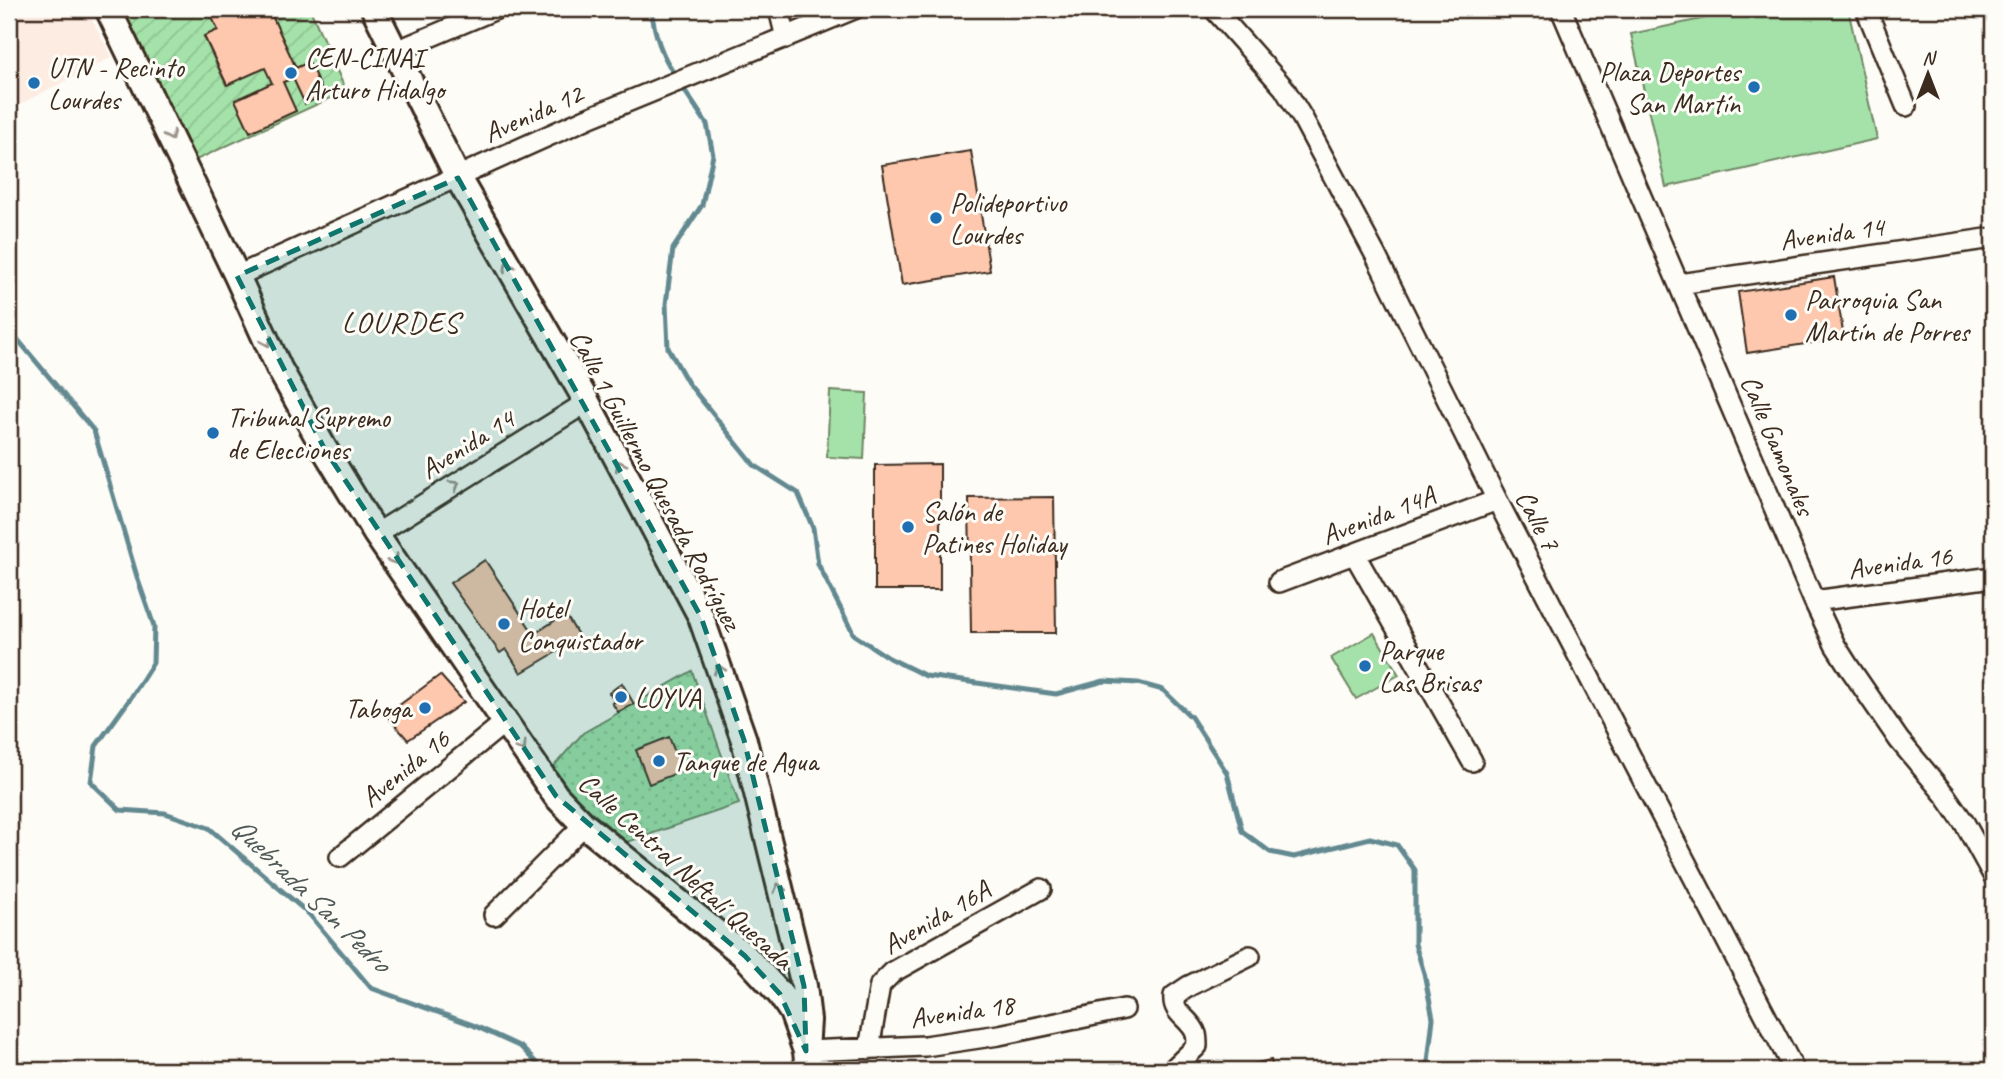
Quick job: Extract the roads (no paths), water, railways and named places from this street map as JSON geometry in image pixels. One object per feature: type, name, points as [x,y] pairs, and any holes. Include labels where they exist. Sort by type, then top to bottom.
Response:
[{"type":"main road","name":"Calle 1 Guillermo Quesada Rodríguez","points":[[373,9],[458,178],[587,402],[701,617],[744,740],[804,986],[808,1020],[807,1061]]},
{"type":"main road","name":"Calle Central Neftalí Quesada","points":[[111,10],[279,368],[376,534],[556,796],[584,825],[744,956],[780,994],[792,1012],[807,1061]]},
{"type":"main road","points":[[744,956],[761,959],[777,952],[783,946],[789,930]]},
{"type":"street","points":[[394,51],[496,9]]},
{"type":"street","points":[[779,9],[786,38]]},
{"type":"street","name":"Avenida 12","points":[[237,276],[588,118],[854,9]]},
{"type":"street","name":"Calle 7","points":[[1214,9],[1284,88],[1303,119],[1376,256],[1497,500],[1794,1070]]},
{"type":"street","name":"Calle Gamonales","points":[[1561,9],[1835,645],[1899,740],[1945,795],[1965,824],[1993,875]]},
{"type":"street","points":[[1866,9],[1906,106]]},
{"type":"street","name":"Avenida 14","points":[[1679,284],[1993,238]]},
{"type":"street","name":"Avenida 14","points":[[376,534],[587,402]]},
{"type":"street","name":"Avenida 14A","points":[[1279,582],[1497,500]]},
{"type":"street","points":[[1355,555],[1472,761]]},
{"type":"street","name":"Avenida 16","points":[[1814,601],[1993,577]]},
{"type":"street","name":"Avenida 16","points":[[340,856],[505,722]]},
{"type":"street","points":[[494,915],[584,825]]},
{"type":"street","name":"Avenida 16A","points":[[869,1049],[880,985],[886,978],[1041,889]]},
{"type":"street","points":[[1172,1070],[1197,1046],[1196,1033],[1177,1011],[1173,1004],[1174,996],[1250,956]]},
{"type":"street","name":"Avenida 18","points":[[807,1061],[869,1049],[925,1046],[999,1035],[1124,1009]]},
{"type":"waterway","points":[[651,9],[659,44],[676,77]]},
{"type":"waterway","points":[[681,85],[707,124],[713,155],[702,205],[673,249],[666,304],[668,348],[688,383],[754,465],[798,493],[813,528],[818,564],[854,635],[889,658],[926,676],[1056,694],[1104,681],[1138,683],[1163,690],[1191,717],[1227,773],[1242,831],[1270,852],[1294,857],[1370,838],[1397,845],[1415,870],[1415,944],[1433,1018],[1427,1070]]},
{"type":"waterway","name":"Quebrada San Pedro","points":[[9,329],[94,431],[154,626],[153,663],[96,746],[91,782],[120,810],[165,813],[209,828],[309,914],[371,988],[473,1025],[521,1047],[543,1070]]},
{"type":"place","name":"CEN-CINAI Arturo Hidalgo","points":[[291,73]]},
{"type":"place","name":"UTN - Recinto Lourdes","points":[[34,83]]},
{"type":"place","name":"Plaza Deportes San Martín","points":[[1754,87]]},
{"type":"place","name":"Polideportivo Lourdes","points":[[936,218]]},
{"type":"place","name":"Parroquia San Martín de Porres","points":[[1791,315]]},
{"type":"place","name":"Tribunal Supremo de Elecciones","points":[[213,433]]},
{"type":"place","name":"Salón de Patines Holiday","points":[[908,527]]},
{"type":"place","name":"Hotel Conquistador","points":[[504,624]]},
{"type":"place","name":"Parque Las Brisas","points":[[1365,666]]},
{"type":"place","name":"LOYVA","points":[[621,697]]},
{"type":"place","name":"Taboga","points":[[425,708]]},
{"type":"place","name":"Tanque de Agua","points":[[659,761]]},
{"type":"district","name":"LOURDES","points":[[401,322]]}]
